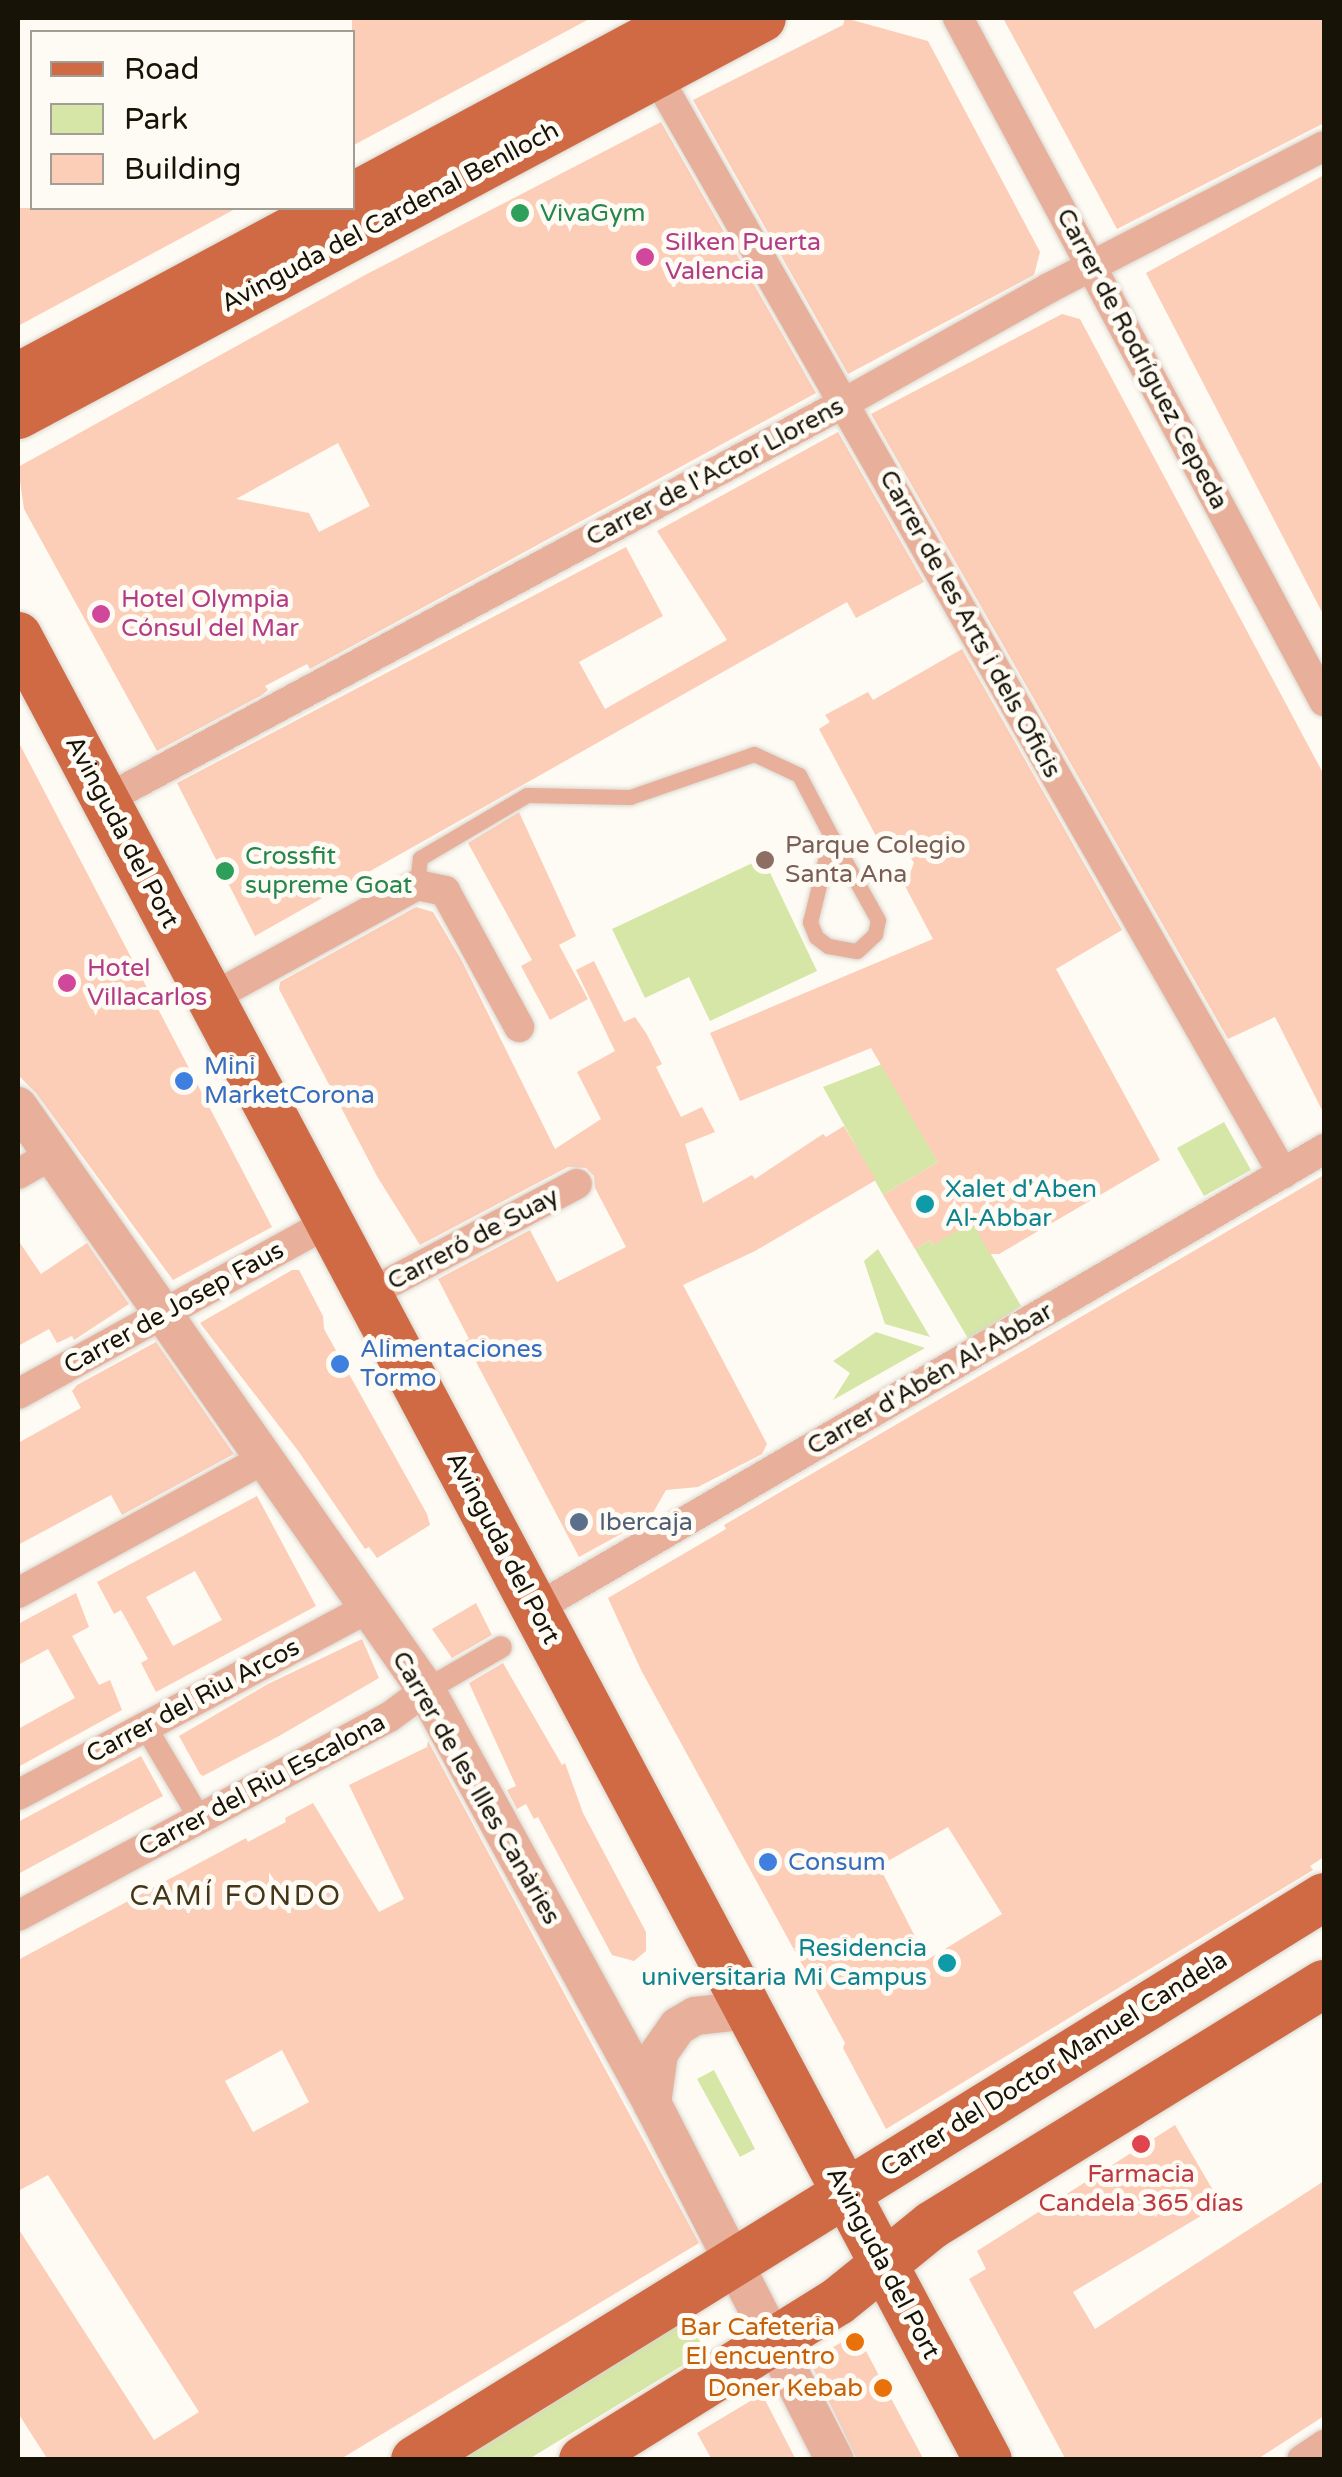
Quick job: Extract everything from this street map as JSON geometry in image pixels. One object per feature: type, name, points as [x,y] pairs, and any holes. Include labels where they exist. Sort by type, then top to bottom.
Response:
[{"type":"main road","name":"Avinguda del Cardenal Benlloch","points":[[355,195],[686,18]]},
{"type":"main road","name":"Avinguda del Cardenal Benlloch","points":[[18,415],[762,18]]},
{"type":"main road","name":"Avinguda del Cardenal Benlloch","points":[[18,377],[328,210]]},
{"type":"main road","name":"Avinguda del Port","points":[[18,636],[988,2460]]},
{"type":"main road","name":"Carrer del Doctor Manuel Candela","points":[[415,2460],[1324,1898]]},
{"type":"main road","points":[[583,2460],[773,2342],[885,2266],[932,2225],[1324,1984]]},
{"type":"street","name":"Carrer de Rodríguez Cepeda","points":[[958,18],[1324,700]]},
{"type":"street","name":"Carrer de les Arts i dels Oficis","points":[[656,75],[1283,1174]]},
{"type":"street","name":"Carrer de l'Actor Llorens","points":[[105,800],[1092,266],[1324,146]]},
{"type":"street","points":[[211,998],[416,886],[445,890],[519,1027]]},
{"type":"street","name":"Carrer de les Illes Canàries","points":[[18,1106],[426,1690],[652,2103],[835,2460]]},
{"type":"street","name":"Carrer d'Abén Al-Abbar","points":[[535,1609],[1324,1149]]},
{"type":"street","points":[[18,1174],[53,1154]]},
{"type":"street","name":"Carreró de Suay","points":[[368,1294],[577,1184]]},
{"type":"street","name":"Carrer de Josep Faus","points":[[18,1394],[330,1222]]},
{"type":"street","points":[[18,1594],[266,1458]]},
{"type":"street","name":"Carrer del Riu Arcos","points":[[18,1795],[370,1607]]},
{"type":"street","name":"Carrer del Riu Escalona","points":[[18,1916],[388,1718],[426,1690],[501,1647]]},
{"type":"street","points":[[145,1726],[199,1817]]},
{"type":"street","points":[[652,2103],[659,2053],[678,2026],[695,2016],[749,2010]]},
{"type":"street","points":[[1302,2460],[1324,2446]]},
{"type":"lane","points":[[416,886],[420,858],[527,795],[630,797],[754,754],[799,774],[878,920],[875,934],[857,951],[828,946],[816,937],[810,922],[831,836]]},
{"type":"green space","points":[[763,858],[817,971],[710,1021],[689,977],[645,998],[612,929]]},
{"type":"green space","points":[[882,1064],[938,1162],[883,1195],[823,1087]]},
{"type":"green space","points":[[1224,1122],[1251,1170],[1204,1196],[1177,1148]]},
{"type":"green space","points":[[969,1216],[1021,1306],[969,1340],[915,1249],[930,1240],[933,1245]]},
{"type":"green space","points":[[878,1249],[930,1337],[885,1324],[864,1261]]},
{"type":"green space","points":[[876,1332],[925,1348],[833,1400],[850,1373],[833,1361]]},
{"type":"green space","points":[[714,2070],[755,2149],[740,2157],[697,2079]]},
{"type":"green space","points":[[686,2318],[706,2351],[529,2459],[454,2460]]},
{"type":"building","points":[[352,18],[591,18],[355,144]]},
{"type":"building","points":[[845,18],[928,41],[1040,252],[1034,275],[848,374],[693,100],[843,25]]},
{"type":"building","points":[[1003,18],[1324,18],[1324,123],[1117,229]]},
{"type":"building","points":[[661,122],[816,393],[310,669],[307,664],[265,686],[268,690],[262,695],[157,751],[24,509],[18,467],[365,275]],"holes":[[[338,443],[370,506],[319,532],[309,513],[236,499]]]},
{"type":"building","points":[[1324,175],[1324,616],[1146,273]]},
{"type":"building","points":[[18,208],[233,210],[18,326]]},
{"type":"building","points":[[1062,314],[1080,319],[1324,775],[1324,1114],[1275,1017],[1228,1039],[871,414]]},
{"type":"building","points":[[838,432],[924,582],[856,618],[847,602],[255,936],[177,783],[626,547],[663,616],[579,662],[605,709],[727,640],[657,531]]},
{"type":"building","points":[[962,649],[1122,930],[1056,969],[1160,1160],[999,1254],[990,1254],[972,1222],[933,1245],[930,1240],[915,1249],[883,1195],[938,1162],[871,1048],[740,1101],[710,1033],[933,939],[905,886],[914,863],[900,840],[876,836],[819,729],[830,722],[825,715],[868,692],[873,700]]},
{"type":"building","points":[[18,741],[272,1227],[173,1280],[36,1093],[18,1075]]},
{"type":"building","points":[[519,812],[576,936],[559,945],[588,999],[550,1020],[521,966],[532,960],[468,843]]},
{"type":"building","points":[[416,907],[433,912],[462,961],[555,1149],[601,1119],[577,1072],[615,1051],[576,970],[594,961],[624,1022],[635,1017],[646,1033],[662,1064],[656,1067],[681,1117],[702,1107],[715,1132],[685,1144],[703,1203],[752,1175],[755,1179],[823,1134],[826,1137],[844,1126],[876,1180],[755,1251],[683,1285],[767,1444],[762,1454],[698,1487],[666,1490],[650,1518],[579,1557],[465,1341],[469,1339],[438,1279],[530,1230],[557,1282],[626,1247],[595,1188],[594,1176],[586,1168],[568,1167],[420,1245],[378,1178],[279,989],[280,982]]},
{"type":"building","points":[[1324,1175],[1324,1857],[1310,1866],[1313,1870],[886,2129],[843,2048],[845,2043],[641,1670],[608,1598],[726,1529],[724,1525]],"holes":[[[948,1827],[1002,1914],[927,1960],[879,1866]]]},
{"type":"building","points":[[18,1240],[41,1274],[87,1243],[129,1304],[74,1340],[72,1336],[57,1343],[49,1329],[18,1346]]},
{"type":"building","points":[[292,1270],[299,1270],[323,1316],[324,1329],[427,1514],[430,1525],[377,1558],[369,1547],[365,1549],[299,1452],[200,1323]]},
{"type":"building","points":[[156,1342],[234,1454],[122,1515],[111,1495],[18,1545],[18,1443],[81,1408],[72,1391],[77,1385]]},
{"type":"building","points":[[257,1496],[316,1606],[156,1692],[141,1663],[148,1659],[121,1610],[114,1614],[97,1582]],"holes":[[[195,1571],[222,1620],[173,1646],[146,1597]]]},
{"type":"building","points":[[76,1593],[89,1627],[72,1636],[99,1685],[110,1680],[122,1710],[18,1767],[18,1729],[75,1698],[48,1649],[18,1665],[18,1624]]},
{"type":"building","points":[[476,1603],[492,1635],[452,1658],[432,1629]]},
{"type":"building","points":[[362,1639],[379,1678],[279,1736],[203,1776],[200,1774],[179,1736],[268,1684]]},
{"type":"building","points":[[503,1663],[562,1765],[565,1763],[583,1813],[646,1932],[646,1951],[634,1961],[612,1955],[538,1817],[534,1819],[526,1804],[517,1809],[507,1790],[516,1786],[469,1683]]},
{"type":"building","points":[[428,1741],[699,2243],[339,2460],[48,2460],[18,2413],[18,2228],[154,2440],[199,2412],[48,2175],[18,2191],[18,1960],[246,1838],[248,1842],[286,1822],[285,1818],[313,1803],[379,1912],[404,1899],[349,1785],[427,1747]],"holes":[[[282,2050],[309,2102],[253,2132],[225,2081]]]},
{"type":"building","points":[[141,1756],[163,1796],[18,1874],[18,1822]]},
{"type":"building","points":[[1175,2125],[1221,2204],[1073,2292],[1095,2329],[1324,2181],[1324,2416],[1256,2460],[1066,2460],[969,2279],[986,2269],[977,2251]]},
{"type":"building","points":[[857,2334],[924,2460],[857,2460],[809,2360]]},
{"type":"building","points":[[762,2394],[796,2460],[712,2460],[697,2433]]},
{"type":"place","name":"VivaGym","points":[[520,213]]},
{"type":"place","name":"Silken Puerta Valencia","points":[[645,257]]},
{"type":"place","name":"Hotel Olympia Cónsul del Mar","points":[[101,614]]},
{"type":"place","name":"Parque Colegio Santa Ana","points":[[765,860]]},
{"type":"place","name":"Crossfit supreme Goat","points":[[225,871]]},
{"type":"place","name":"Hotel Villacarlos","points":[[67,983]]},
{"type":"place","name":"Mini MarketCorona","points":[[184,1081]]},
{"type":"place","name":"Xalet d'Aben Al-Abbar","points":[[925,1204]]},
{"type":"place","name":"Alimentaciones Tormo","points":[[340,1364]]},
{"type":"place","name":"Ibercaja","points":[[579,1522]]},
{"type":"place","name":"Consum","points":[[768,1862]]},
{"type":"place","name":"Residencia universitaria Mi Campus","points":[[947,1963]]},
{"type":"place","name":"Farmacia Candela 365 días","points":[[1141,2144]]},
{"type":"place","name":"Bar Cafeteria El encuentro","points":[[855,2342]]},
{"type":"place","name":"Doner Kebab","points":[[883,2388]]},
{"type":"district","name":"CAMÍ FONDO","points":[[236,1896]]}]
